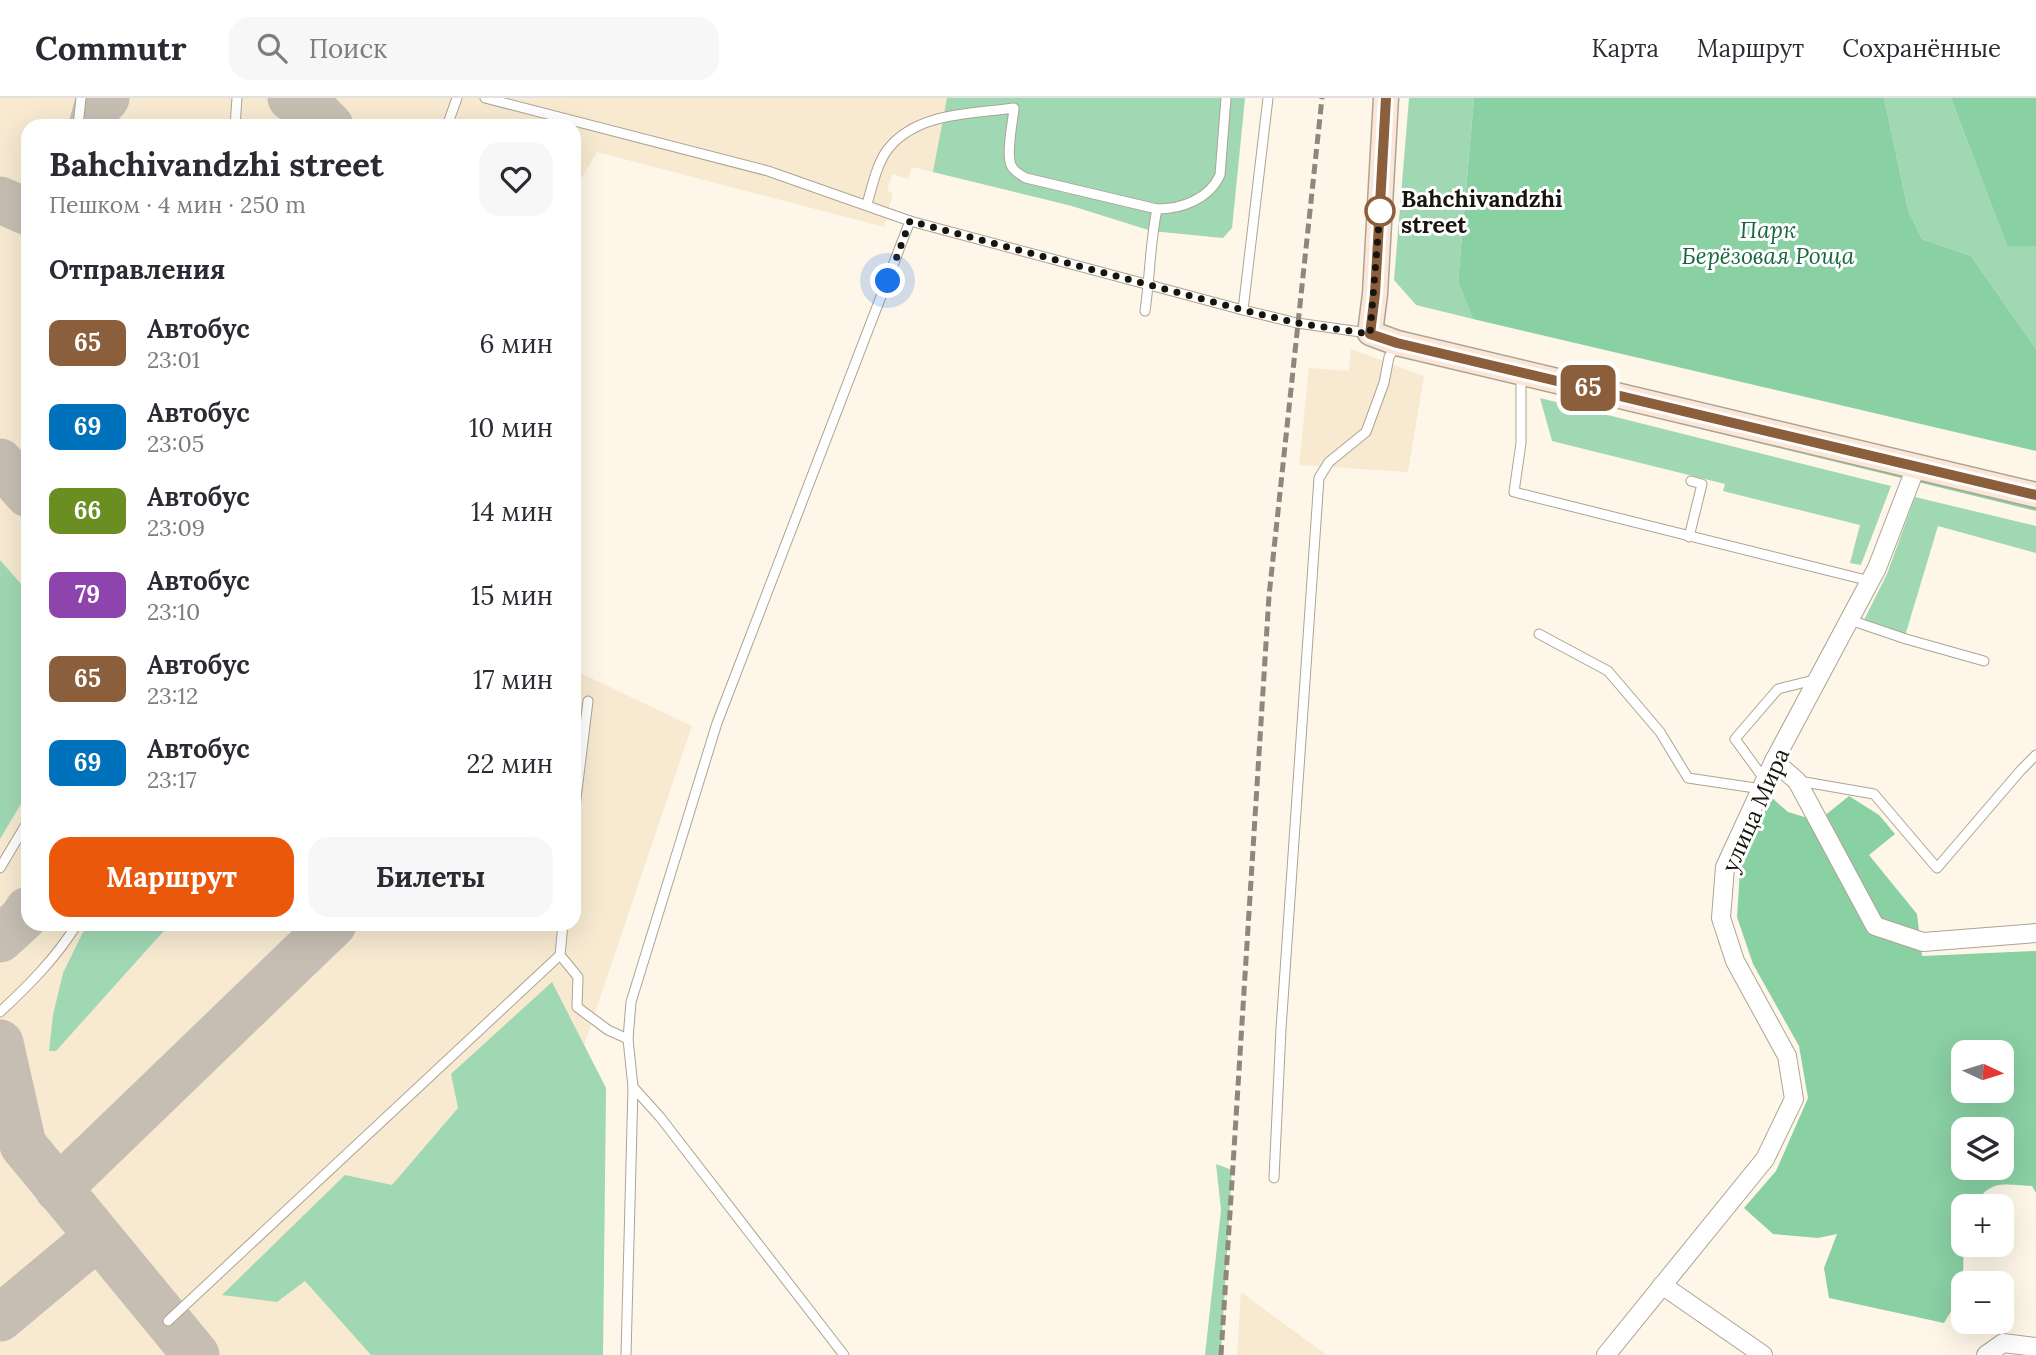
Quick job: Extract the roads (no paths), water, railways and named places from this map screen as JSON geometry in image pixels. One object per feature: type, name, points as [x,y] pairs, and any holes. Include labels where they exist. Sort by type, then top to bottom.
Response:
[{"type":"main road","points":[[1386,98],[1375,294],[1370,334],[1397,343],[2036,495]]},
{"type":"street","name":"улица Мира","points":[[1606,1355],[1765,1159],[1794,1099],[1787,1056],[1735,961],[1721,918],[1725,867],[1774,761],[1870,581],[1916,467]]},
{"type":"street","points":[[1774,761],[1797,781],[1875,926],[1923,942],[2036,933]]},
{"type":"street","points":[[1662,1285],[1763,1355]]},
{"type":"street","points":[[1986,1355],[2003,1343],[2036,1347]]},
{"type":"lane","points":[[78,119],[80,98]]},
{"type":"lane","points":[[236,119],[237,98]]},
{"type":"lane","points":[[450,119],[457,98]]},
{"type":"lane","points":[[485,98],[566,119]]},
{"type":"lane","points":[[867,204],[887,149],[905,133],[934,119],[1015,103],[1009,154],[1014,170],[1026,178],[1157,209],[1174,209],[1201,197],[1216,183],[1223,157],[1226,98]]},
{"type":"lane","points":[[1243,310],[1268,98]]},
{"type":"lane","points":[[581,123],[768,171],[910,221],[1243,310],[1297,323],[1370,334]]},
{"type":"lane","points":[[1145,311],[1150,284],[1152,231],[1157,209]]},
{"type":"lane","points":[[626,1355],[633,1087],[628,1039],[631,1002],[717,723],[910,221]]},
{"type":"lane","points":[[1274,1178],[1281,1029],[1319,478],[1329,462],[1366,432],[1384,383],[1389,357],[1397,343]]},
{"type":"lane","points":[[1521,372],[1521,443],[1514,492],[1870,581]]},
{"type":"lane","points":[[1689,537],[1702,484],[1691,481]]},
{"type":"lane","points":[[1850,620],[1984,661]]},
{"type":"lane","points":[[1539,635],[1608,671],[1660,732],[1688,778],[1764,785]]},
{"type":"lane","points":[[1764,785],[1735,739],[1778,689],[1819,678]]},
{"type":"lane","points":[[581,754],[587,701]]},
{"type":"lane","points":[[1797,781],[1874,794],[1937,868],[2036,755]]},
{"type":"lane","points":[[0,868],[21,833]]},
{"type":"lane","points":[[0,1012],[32,982],[73,931]]},
{"type":"lane","points":[[167,1321],[560,955],[562,931]]},
{"type":"lane","points":[[560,955],[578,977],[576,1007],[608,1030],[628,1039]]},
{"type":"lane","points":[[633,1087],[660,1117],[844,1355]]},
{"type":"railway","points":[[1221,1355],[1269,596],[1322,98]]},
{"type":"place","name":"Bahchivandzhi street","points":[[1380,211]]},
{"type":"park label","name":"Парк Берёзовая Роща","points":[[1768,242]]}]
